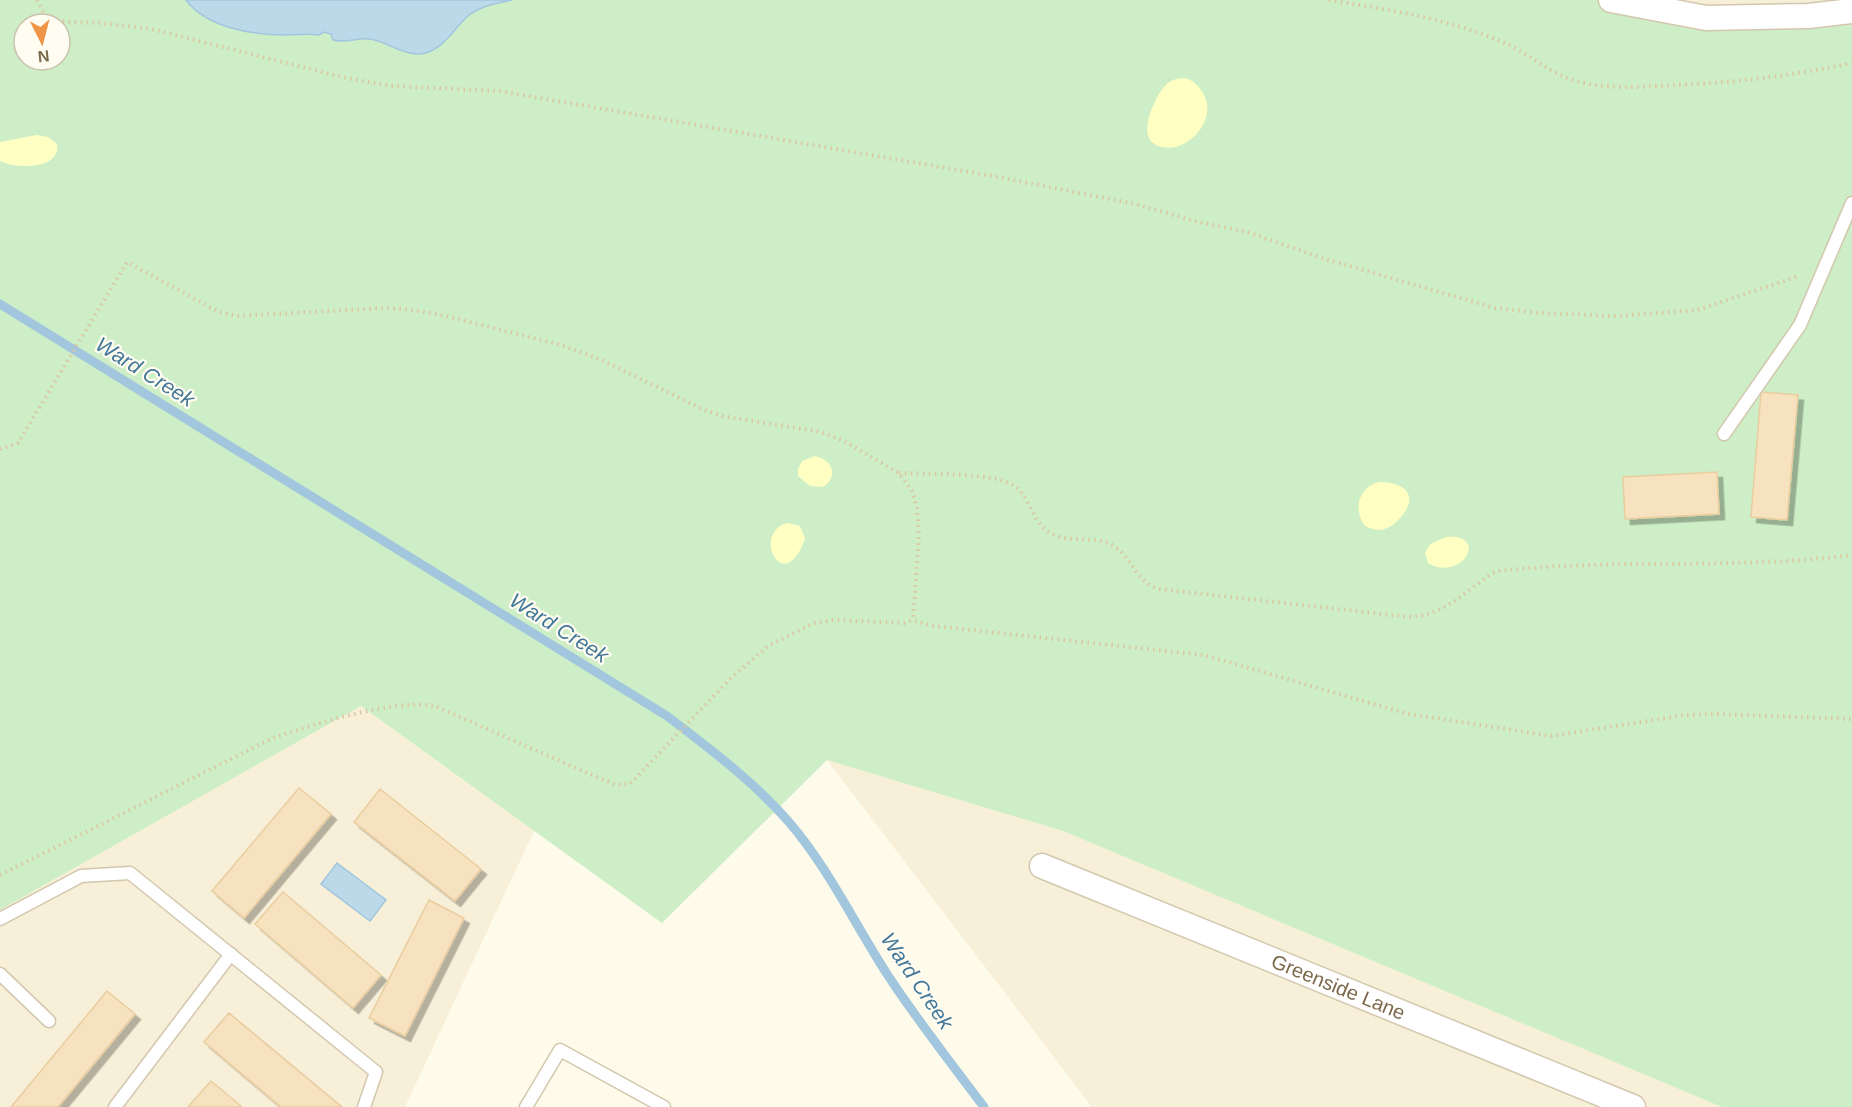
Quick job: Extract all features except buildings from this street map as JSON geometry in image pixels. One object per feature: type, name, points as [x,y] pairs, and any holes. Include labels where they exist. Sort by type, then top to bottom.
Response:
[{"type":"street","points":[[1611,0],[1706,18],[1808,16],[1852,11]]},
{"type":"street","name":"Greenside Lane","points":[[1042,866],[1633,1107]]},
{"type":"lane","points":[[1724,434],[1800,326],[1852,202]]},
{"type":"lane","points":[[0,919],[81,876],[130,873],[376,1072],[364,1107]]},
{"type":"lane","points":[[115,1107],[231,954]]},
{"type":"lane","points":[[0,974],[49,1021]]},
{"type":"lane","points":[[526,1107],[560,1050],[664,1107]]},
{"type":"path","points":[[37,0],[45,14],[55,21],[152,28],[346,78],[391,86],[499,91],[993,176],[1136,204],[1198,222],[1247,232],[1325,259],[1495,308],[1539,313],[1616,316],[1696,310],[1782,281],[1823,270]]},
{"type":"path","points":[[1329,0],[1416,14],[1444,22],[1510,46],[1553,72],[1574,80],[1607,85],[1627,87],[1745,81],[1789,76],[1852,63]]},
{"type":"path","points":[[0,449],[18,443],[127,262],[219,312],[236,316],[392,308],[414,310],[516,332],[571,349],[602,360],[702,410],[722,416],[821,432],[863,451],[899,473],[912,491],[918,518],[919,536],[913,620]]},
{"type":"path","points":[[899,473],[987,477],[1008,482],[1017,488],[1036,519],[1053,535],[1092,539],[1113,545],[1143,581],[1159,589],[1409,617],[1430,615],[1447,607],[1491,574],[1499,571],[1605,565],[1799,561],[1852,555]]},
{"type":"path","points":[[0,875],[273,738],[319,724],[404,705],[420,704],[447,711],[617,785],[630,784],[729,680],[768,646],[814,624],[833,620],[904,623],[913,620],[933,626],[1204,655],[1408,714],[1552,736],[1685,715],[1852,718]]},
{"type":"shaded area","points":[[0,0],[1610,0],[1706,18],[1829,0],[1852,0],[1852,1107],[1722,1107],[1063,831],[827,760],[662,923],[361,706],[0,910]]},
{"type":"shaded area","points":[[1609,0],[1829,0],[1706,18]]},
{"type":"shaded area","points":[[361,706],[534,831],[405,1107],[0,1107],[0,910]]},
{"type":"shaded area","points":[[827,760],[1063,831],[1722,1107],[1092,1107]]},
{"type":"sand","points":[[1183,78],[1193,82],[1201,90],[1207,102],[1207,114],[1203,125],[1186,143],[1175,147],[1163,147],[1153,143],[1149,138],[1147,131],[1150,113],[1166,85]]},
{"type":"sand","points":[[37,135],[48,137],[57,144],[56,153],[52,159],[45,163],[26,166],[0,161],[0,142]]},
{"type":"sand","points":[[815,456],[826,461],[832,469],[831,478],[823,487],[810,486],[798,476],[798,469],[802,461]]},
{"type":"sand","points":[[1379,482],[1395,484],[1406,490],[1409,501],[1402,516],[1395,523],[1378,530],[1364,525],[1359,505],[1367,488]]},
{"type":"sand","points":[[788,523],[800,526],[805,538],[797,555],[789,563],[784,564],[774,556],[771,540],[778,527]]},
{"type":"sand","points":[[1446,537],[1460,538],[1467,543],[1469,549],[1466,556],[1460,563],[1451,567],[1440,568],[1428,563],[1425,553],[1430,544]]},
{"type":"water","points":[[186,0],[512,0],[478,10],[462,21],[440,45],[426,53],[418,54],[405,52],[370,39],[333,40],[331,34],[324,32],[319,35],[286,35],[231,28],[206,17]]},
{"type":"water","points":[[337,863],[386,900],[370,921],[321,884]]},
{"type":"waterway","name":"Ward Creek","points":[[0,304],[667,716],[715,753],[774,806],[816,857],[898,991],[984,1107]]}]
